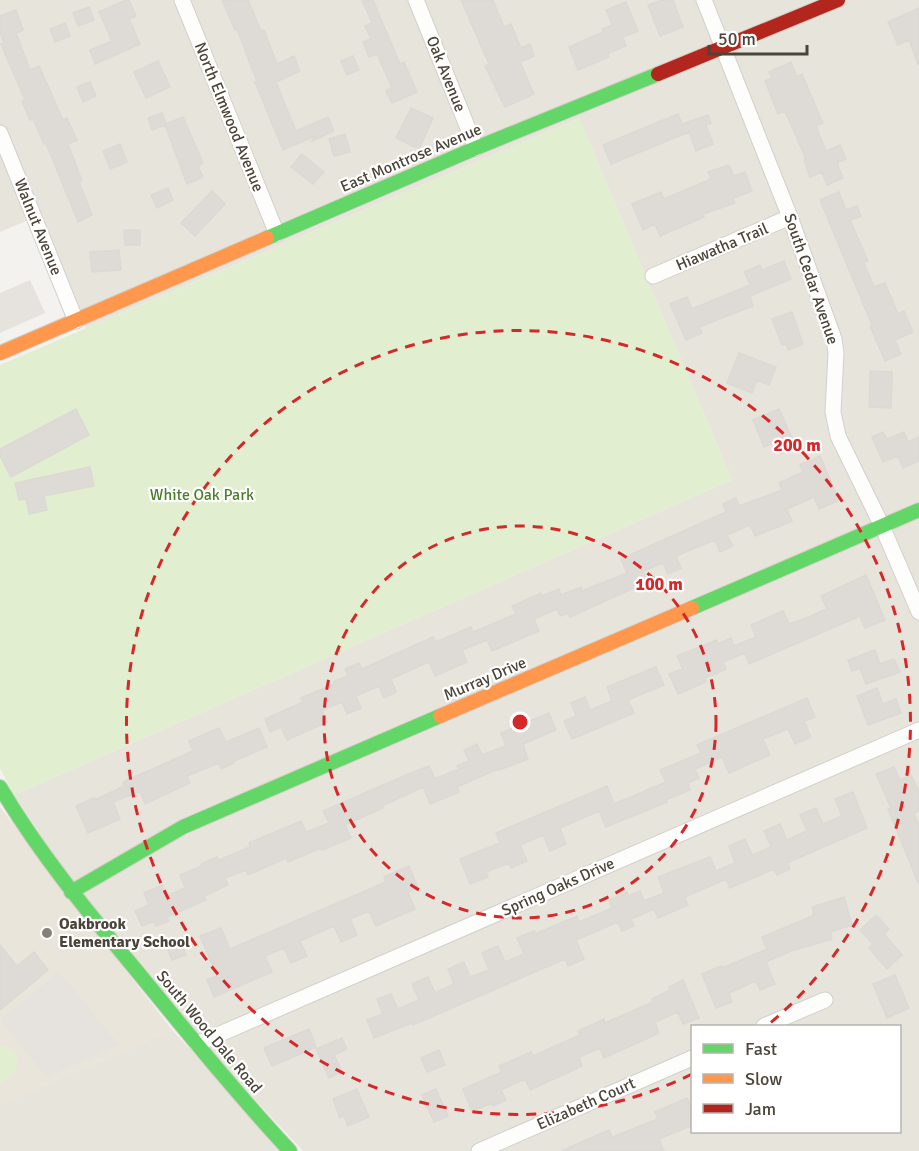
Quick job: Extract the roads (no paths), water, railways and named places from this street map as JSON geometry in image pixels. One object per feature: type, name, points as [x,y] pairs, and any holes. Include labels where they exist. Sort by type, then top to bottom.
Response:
[{"type":"street","name":"North Elmwood Avenue","points":[[182,0],[277,234]]},
{"type":"street","name":"Oak Avenue","points":[[416,0],[476,148]]},
{"type":"street","name":"South Cedar Avenue","points":[[704,0],[790,217],[834,339],[836,353],[833,412],[838,436],[882,526],[919,612]]},
{"type":"street","name":"East Montrose Avenue","points":[[0,353],[476,148],[838,0]]},
{"type":"street","name":"Walnut Avenue","points":[[0,133],[76,321]]},
{"type":"street","name":"Hiawatha Trail","points":[[653,276],[790,217]]},
{"type":"street","name":"Murray Drive","points":[[71,892],[183,827],[919,510]]},
{"type":"street","name":"Spring Oaks Drive","points":[[197,1044],[919,730]]},
{"type":"street","name":"South Wood Dale Road","points":[[0,787],[33,842],[71,892],[197,1044],[290,1151]]},
{"type":"street","points":[[766,1025],[825,1000]]},
{"type":"street","name":"Elizabeth Court","points":[[479,1151],[691,1059]]},
{"type":"place","name":"Oakbrook Elementary School","points":[[47,933]]},
{"type":"park label","name":"White Oak Park","points":[[202,495]]}]
